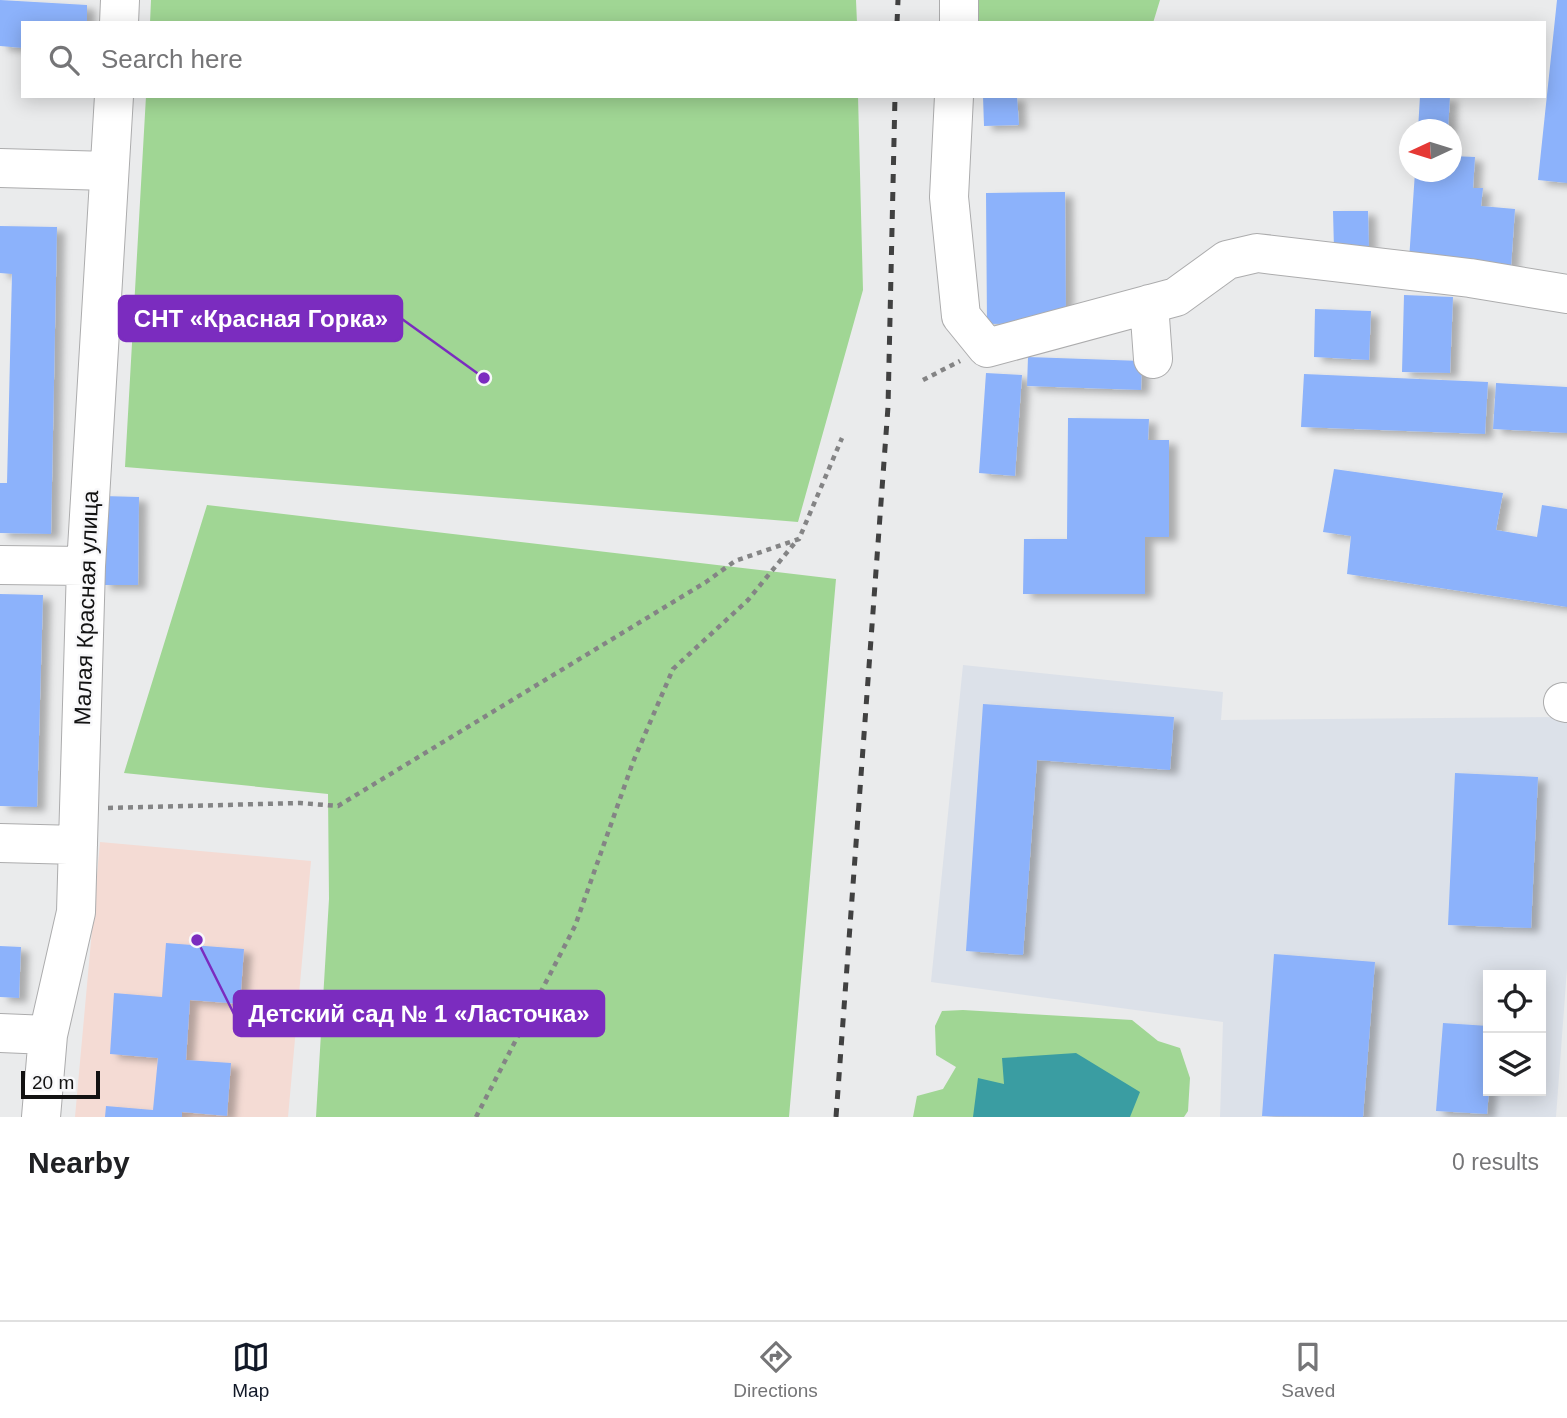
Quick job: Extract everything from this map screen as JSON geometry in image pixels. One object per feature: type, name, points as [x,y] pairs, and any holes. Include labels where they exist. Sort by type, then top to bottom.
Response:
[{"type":"street","points":[[119,21],[120,0]]},
{"type":"street","points":[[959,0],[959,21]]},
{"type":"street","name":"Малая Красная улица","points":[[41,1117],[48,1035],[76,912],[86,566],[114,98]]},
{"type":"street","points":[[954,98],[949,197],[961,316],[987,348],[1176,297],[1227,260],[1257,253],[1470,278],[1567,294]]},
{"type":"street","points":[[0,169],[109,171]]},
{"type":"street","points":[[1149,304],[1153,359]]},
{"type":"street","points":[[0,565],[86,566]]},
{"type":"street","points":[[0,843],[78,827]]},
{"type":"street","points":[[0,1033],[48,1035]]},
{"type":"path","points":[[476,1117],[575,926],[633,762],[673,669],[748,600],[799,538],[842,438]]},
{"type":"path","points":[[78,827],[300,803],[338,806],[706,582],[735,561],[799,538]]},
{"type":"shaded area","points":[[963,665],[1223,692],[1221,720],[1561,717],[1567,722],[1567,969],[1556,1117],[1220,1117],[1223,1022],[931,982]]},
{"type":"shaded area","points":[[100,842],[311,861],[288,1117],[75,1117]]},
{"type":"green space","points":[[151,0],[856,0],[857,21],[150,21]]},
{"type":"green space","points":[[978,0],[1160,0],[1154,21],[979,21]]},
{"type":"green space","points":[[146,98],[858,98],[863,290],[798,522],[125,467]]},
{"type":"green space","points":[[207,505],[836,579],[789,1117],[316,1117],[329,899],[328,794],[124,773]]},
{"type":"green space","points":[[942,1011],[1132,1020],[1158,1041],[1180,1048],[1190,1078],[1188,1111],[1184,1117],[913,1117],[917,1096],[943,1089],[956,1067],[936,1055],[935,1026]]},
{"type":"water","points":[[1076,1053],[1140,1092],[1130,1117],[973,1117],[978,1078],[1004,1084],[1002,1058]]},
{"type":"building","points":[[0,0],[87,5],[87,21],[21,21],[21,48],[0,46]]},
{"type":"building","points":[[1557,0],[1567,0],[1567,183],[1538,180]]},
{"type":"building","points":[[983,98],[1017,98],[1019,125],[984,126]]},
{"type":"building","points":[[1420,98],[1450,98],[1449,119],[1419,119]]},
{"type":"building","points":[[1462,156],[1475,157],[1473,188],[1483,188],[1481,206],[1515,209],[1511,267],[1409,260],[1414,182],[1462,182]]},
{"type":"building","points":[[1065,192],[1066,323],[987,324],[986,193]]},
{"type":"building","points":[[1333,211],[1368,211],[1369,248],[1334,249]]},
{"type":"building","points":[[0,226],[57,227],[51,534],[0,533],[0,483],[7,483],[12,274],[0,273]]},
{"type":"building","points":[[1404,295],[1453,297],[1450,373],[1402,372]]},
{"type":"building","points":[[1315,309],[1371,311],[1369,360],[1314,357]]},
{"type":"building","points":[[1028,357],[1142,361],[1141,390],[1027,386]]},
{"type":"building","points":[[986,373],[1022,375],[1015,476],[979,473]]},
{"type":"building","points":[[1304,374],[1488,382],[1485,434],[1301,427]]},
{"type":"building","points":[[1496,383],[1567,387],[1567,433],[1493,429]]},
{"type":"building","points":[[1068,418],[1149,419],[1148,440],[1169,440],[1169,537],[1145,537],[1145,594],[1023,594],[1024,539],[1067,539]]},
{"type":"building","points":[[1334,469],[1503,493],[1496,530],[1537,537],[1542,505],[1567,509],[1567,607],[1347,574],[1351,536],[1323,532]]},
{"type":"building","points":[[103,496],[139,497],[138,585],[102,585]]},
{"type":"building","points":[[0,594],[43,595],[37,807],[0,806]]},
{"type":"building","points":[[983,704],[1174,717],[1170,770],[1037,760],[1023,955],[966,951]]},
{"type":"building","points":[[1455,773],[1538,777],[1531,928],[1448,925]]},
{"type":"building","points":[[166,943],[244,949],[240,1004],[190,1000],[186,1060],[231,1063],[227,1116],[182,1112],[182,1117],[105,1117],[106,1106],[153,1110],[158,1058],[110,1054],[114,993],[162,997]]},
{"type":"building","points":[[0,946],[21,947],[19,998],[0,997]]},
{"type":"building","points":[[1274,954],[1375,962],[1363,1117],[1262,1116]]},
{"type":"building","points":[[1443,1023],[1483,1026],[1483,1096],[1489,1096],[1487,1114],[1436,1111]]},
{"type":"railway","points":[[897,21],[898,0]]},
{"type":"railway","points":[[836,1117],[888,407],[895,98]]},
{"type":"place","name":"СНТ «Красная Горка»","points":[[484,378]]},
{"type":"place","name":"Детский сад № 1 «Ласточка»","points":[[197,940]]}]
